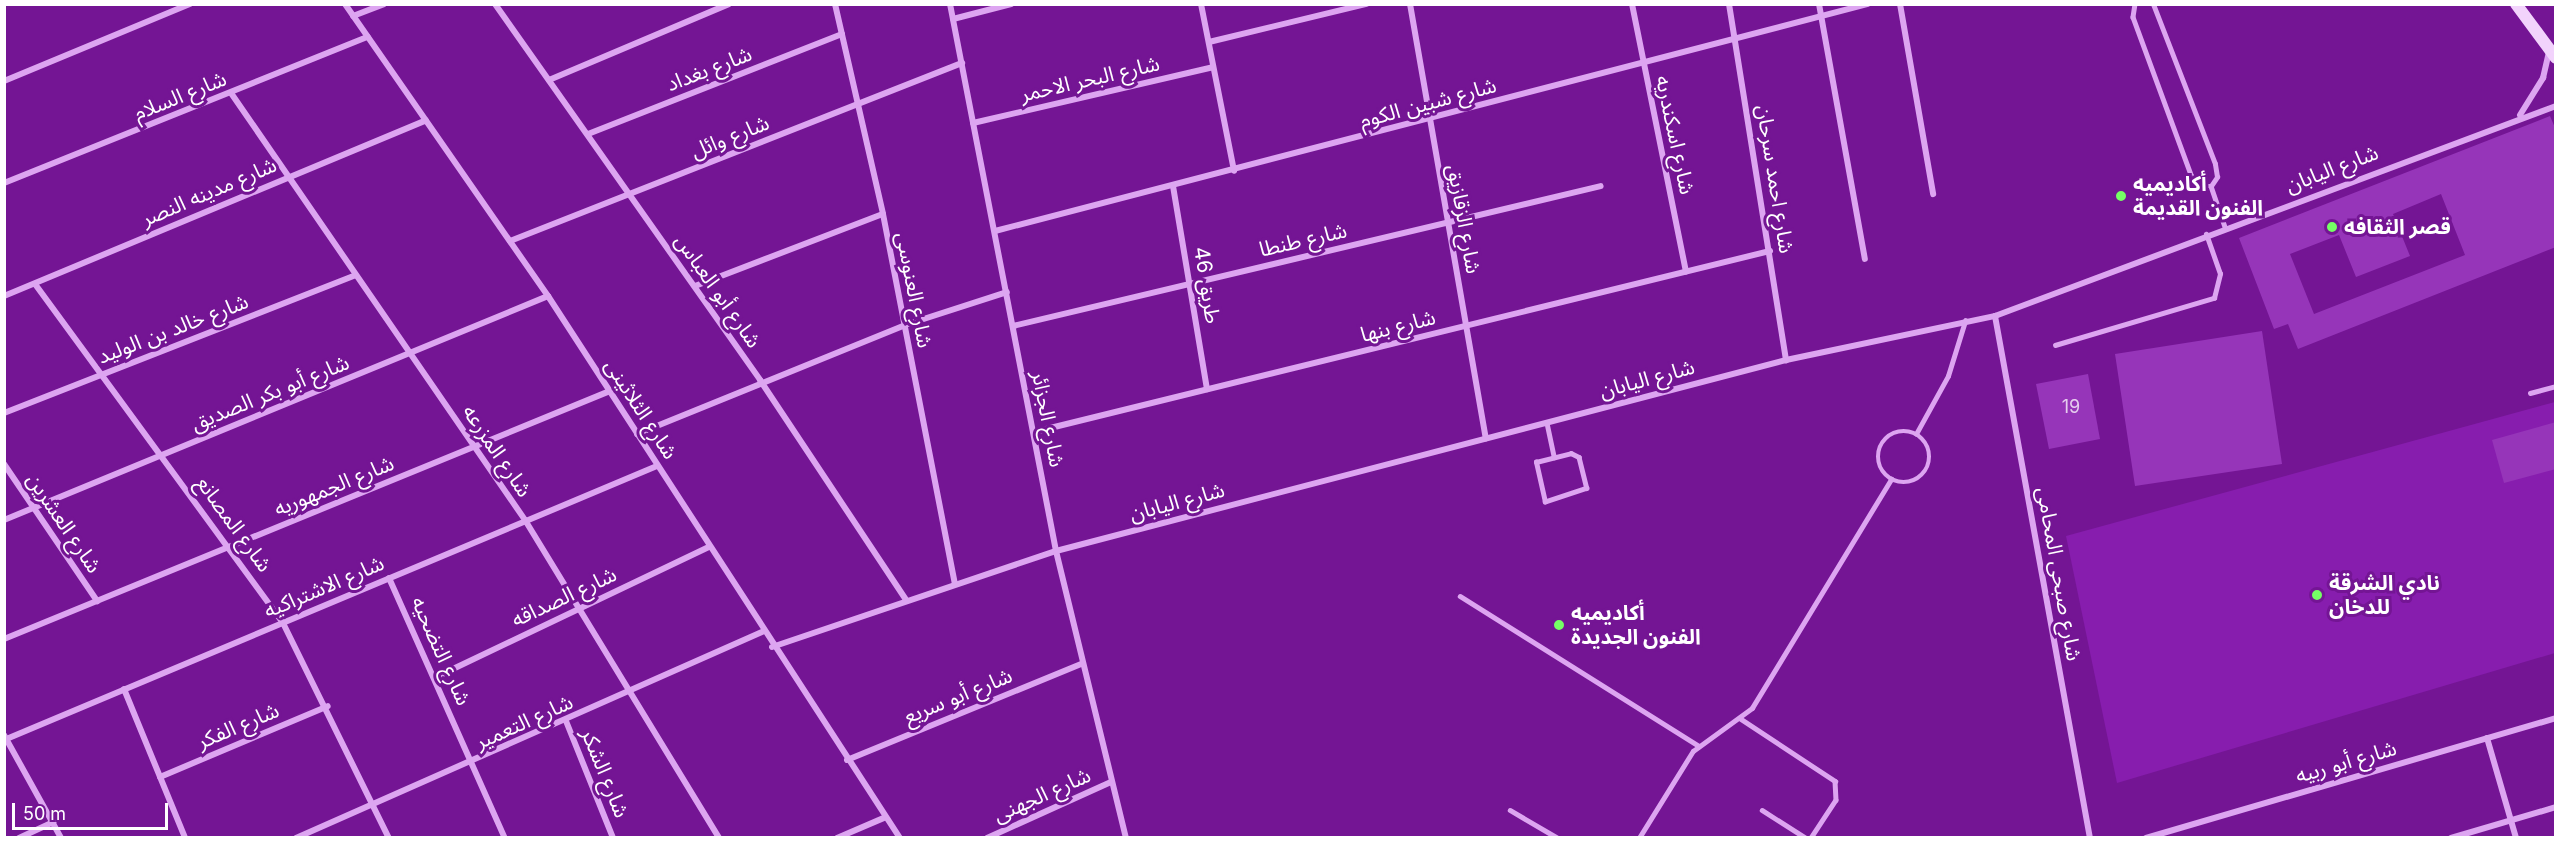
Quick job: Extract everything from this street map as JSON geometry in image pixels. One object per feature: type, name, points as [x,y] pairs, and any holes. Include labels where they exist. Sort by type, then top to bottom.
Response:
[{"type":"main road","points":[[2516,4],[2552,53]]},
{"type":"street","points":[[4,81],[190,4]]},
{"type":"street","name":"شارع الثلاثينى","points":[[345,4],[548,296],[762,632],[900,837]]},
{"type":"street","points":[[353,16],[384,4]]},
{"type":"street","name":"شارع أبو العباس","points":[[495,4],[760,380],[907,601]]},
{"type":"street","points":[[549,80],[729,4]]},
{"type":"street","name":"شارع العنوسى","points":[[835,4],[883,214],[955,584]]},
{"type":"street","name":"شارع الجزائر","points":[[950,4],[1056,551],[1081,664],[1126,837]]},
{"type":"street","points":[[953,19],[1011,4]]},
{"type":"street","points":[[1201,4],[1233,171]]},
{"type":"street","points":[[1209,42],[1366,4]]},
{"type":"street","name":"شارع الزقازيق","points":[[1410,4],[1486,438]]},
{"type":"street","name":"شارع اسكندريه","points":[[1632,4],[1686,272]]},
{"type":"street","name":"شارع احمد سرحان","points":[[1729,4],[1786,360]]},
{"type":"street","points":[[1819,4],[1865,259]]},
{"type":"street","name":"شارع شبين الكوم","points":[[995,231],[1429,121],[1735,35],[1868,4]]},
{"type":"street","points":[[1900,4],[1933,194]]},
{"type":"street","name":"شارع بغداد","points":[[588,134],[842,34]]},
{"type":"street","name":"شارع السلام","points":[[4,183],[368,37]]},
{"type":"street","points":[[2519,115],[2543,78],[2552,53]]},
{"type":"street","name":"شارع وائل","points":[[510,242],[962,63]]},
{"type":"street","name":"شارع البحر الاحمر","points":[[974,123],[1213,67]]},
{"type":"street","name":"شارع المزرعه","points":[[231,93],[354,276],[525,520],[581,608],[719,837]]},
{"type":"street","name":"شارع اليابان","points":[[772,647],[1056,551],[1786,360],[1995,316],[2519,115],[2556,106]]},
{"type":"street","name":"شارع مدينه النصر","points":[[4,296],[426,120]]},
{"type":"street","name":"طريق 46","points":[[1173,186],[1207,389]]},
{"type":"street","name":"شارع طنطا","points":[[1013,326],[1601,186]]},
{"type":"street","points":[[694,286],[883,214]]},
{"type":"street","name":"شارع بنها","points":[[1034,432],[1770,251]]},
{"type":"street","name":"شارع خالد بن الوليد","points":[[4,413],[354,276]]},
{"type":"street","name":"شارع المصانع","points":[[34,284],[232,546],[283,623],[328,706],[375,803],[388,837]]},
{"type":"street","points":[[637,434],[760,380],[904,325],[1006,292]]},
{"type":"street","name":"شارع أبو بكر الصديق","points":[[4,520],[548,296]]},
{"type":"street","name":"شارع صبحى المحامى","points":[[1995,316],[2090,837]]},
{"type":"street","name":"شارع الجمهوريه","points":[[4,639],[610,391]]},
{"type":"street","name":"شارع العشرين","points":[[4,464],[96,601]]},
{"type":"street","name":"شارع الاشتراكيه","points":[[5,738],[657,466]]},
{"type":"street","name":"شارع الصداقه","points":[[434,678],[709,548]]},
{"type":"street","name":"شارع التضحيه","points":[[389,578],[505,837]]},
{"type":"street","name":"شارع التعمير","points":[[296,837],[632,694],[762,632]]},
{"type":"street","name":"شارع أبو سريع","points":[[848,759],[1081,664]]},
{"type":"street","points":[[124,689],[185,837]]},
{"type":"street","name":"شارع الفكر","points":[[160,777],[328,706]]},
{"type":"street","name":"شارع أبو ربيه","points":[[2146,837],[2556,718]]},
{"type":"street","name":"شارع الشكر","points":[[566,721],[613,837]]},
{"type":"street","points":[[5,738],[61,837]]},
{"type":"street","points":[[2487,738],[2516,837]]},
{"type":"street","name":"شارع الجهنى","points":[[987,837],[1112,782]]},
{"type":"street","points":[[2451,837],[2556,807]]},
{"type":"street","points":[[837,837],[886,817]]},
{"type":"street","points":[[18,837],[53,822]]},
{"type":"lane","points":[[2135,4],[2133,17],[2191,175],[2198,186],[2211,186]]},
{"type":"lane","points":[[2153,4],[2215,164],[2217,177],[2211,186]]},
{"type":"lane","points":[[2211,186],[2225,227]]},
{"type":"lane","points":[[2055,345],[2214,298],[2220,274],[2206,234]]},
{"type":"lane","points":[[1916,434],[1948,376],[1965,321]]},
{"type":"lane","points":[[2530,393],[2556,386]]},
{"type":"lane","points":[[1546,423],[1554,457]]},
{"type":"lane","points":[[1899,431],[1916,434],[1930,456],[1924,473],[1908,482],[1891,479],[1880,465],[1880,448],[1899,431]]},
{"type":"lane","points":[[1577,454],[1585,492],[1543,499],[1534,465],[1554,457],[1577,454]]},
{"type":"lane","points":[[1640,837],[1699,746],[1741,719],[1891,479]]},
{"type":"lane","points":[[1460,596],[1699,746]]},
{"type":"lane","points":[[1741,719],[1835,781],[1836,800],[1811,837]]},
{"type":"lane","points":[[1510,810],[1558,837]]},
{"type":"lane","points":[[1762,810],[1806,837]]},
{"type":"shaded area","name":"نادي الشرقة للدخان","points":[[2555,402],[2555,653],[2117,783],[2066,536]]},
{"type":"building","name":"قصر الثقافه","points":[[2550,116],[2556,130],[2556,247],[2298,349],[2288,324],[2274,329],[2239,238]],"holes":[[[2441,194],[2465,255],[2314,314],[2290,254],[2339,235],[2356,277],[2410,256],[2393,214]]]},
{"type":"building","points":[[2262,331],[2282,464],[2135,486],[2115,354]]},
{"type":"building","points":[[2088,374],[2100,439],[2049,449],[2036,384]]},
{"type":"building","points":[[2556,422],[2556,469],[2504,483],[2492,440]]},
{"type":"place","name":"أكاديميه الفنون القديمة","points":[[2121,196]]},
{"type":"place","name":"قصر الثقافه","points":[[2332,227]]},
{"type":"place","name":"نادي الشرقة للدخان","points":[[2317,595]]},
{"type":"place","name":"أكاديميه الفنون الجديدة","points":[[1559,625]]}]
